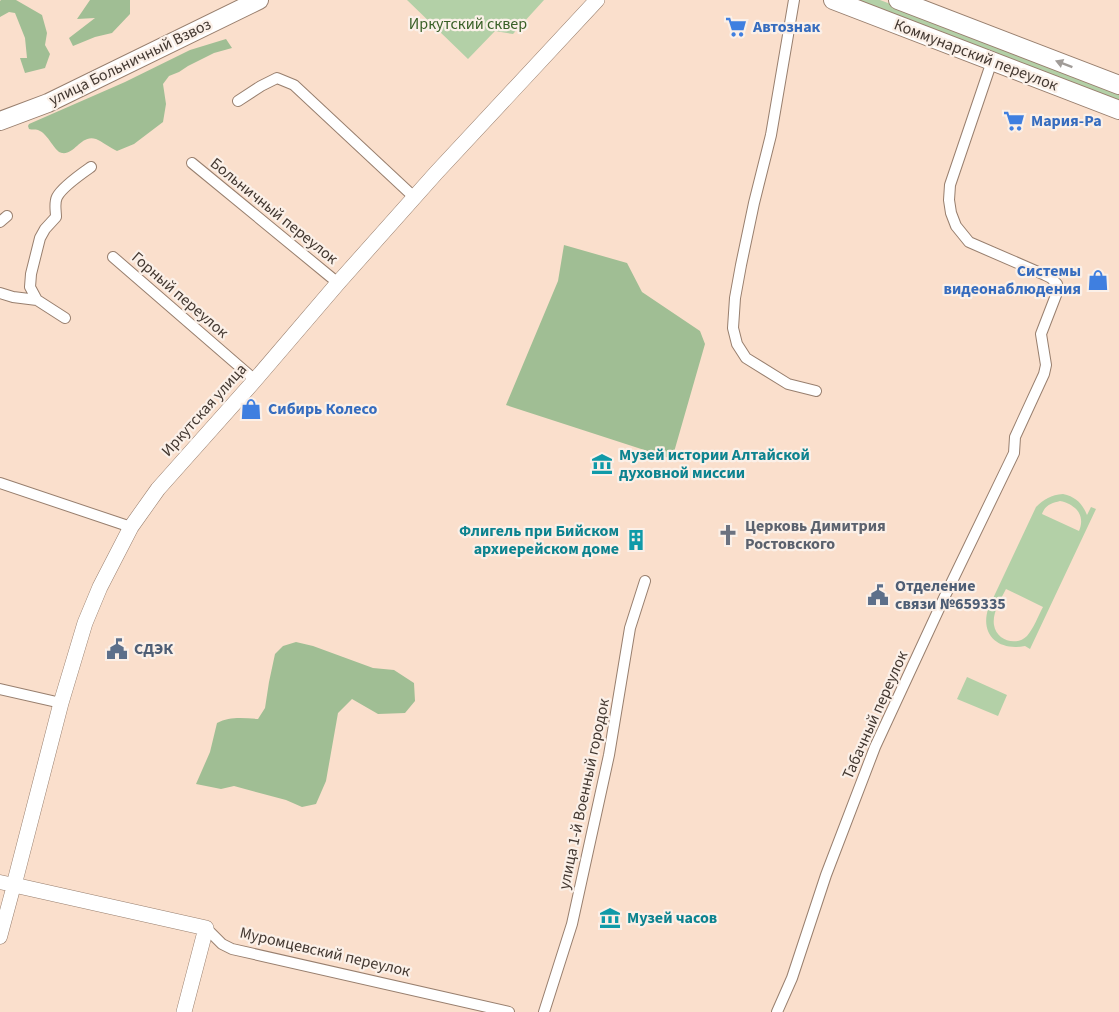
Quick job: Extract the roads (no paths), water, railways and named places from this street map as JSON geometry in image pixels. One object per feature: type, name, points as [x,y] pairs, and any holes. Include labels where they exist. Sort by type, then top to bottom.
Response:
[{"type":"main road","name":"улица Больничный Взвоз","points":[[0,109],[43,92],[232,0]]},
{"type":"main road","name":"улица Больничный Взвоз","points":[[0,121],[48,103],[259,0]]},
{"type":"main road","name":"Иркутская улица","points":[[7,884],[85,623],[93,602],[131,527],[158,489],[414,197],[597,0]]},
{"type":"main road","name":"Коммунарский переулок","points":[[833,0],[1119,110]]},
{"type":"main road","name":"Коммунарский переулок","points":[[898,0],[930,6],[1119,85]]},
{"type":"main road","name":"Муромцевский переулок","points":[[7,884],[206,928]]},
{"type":"main road","points":[[184,1012],[206,928]]},
{"type":"street","points":[[794,0],[771,135],[741,265],[733,328],[746,358],[788,384],[816,391]]},
{"type":"street","name":"Табачный переулок","points":[[777,1012],[792,978],[825,876],[875,747],[1014,453],[1015,437],[1044,374],[1046,364],[1041,334],[1058,290],[1057,285],[1051,278],[969,242],[956,226],[951,213],[950,185],[992,61]]},
{"type":"street","points":[[238,101],[277,78],[294,85],[414,197]]},
{"type":"street","name":"Больничный переулок","points":[[192,163],[338,283]]},
{"type":"street","points":[[65,318],[37,300],[32,292],[30,279],[40,238],[56,217],[55,200],[57,196],[91,166]]},
{"type":"street","name":"Горный переулок","points":[[113,257],[255,380]]},
{"type":"street","points":[[0,293],[37,300]]},
{"type":"street","points":[[0,483],[131,527]]},
{"type":"street","name":"улица 1-й Военный городок","points":[[544,1012],[572,924],[609,755],[630,628],[645,581]]},
{"type":"street","points":[[0,689],[62,703]]},
{"type":"street","name":"Иркутская улица","points":[[0,937],[7,884]]},
{"type":"street","name":"Муромцевский переулок","points":[[206,928],[222,944],[232,949],[508,1012]]},
{"type":"place","name":"Автознак","points":[[736,27]]},
{"type":"place","name":"Мария-Ра","points":[[1014,121]]},
{"type":"place","name":"Системы видеонаблюдения","points":[[1098,280]]},
{"type":"place","name":"Сибирь Колесо","points":[[251,409]]},
{"type":"place","name":"Музей истории Алтайской духовной миссии","points":[[602,464]]},
{"type":"place","name":"Церковь Димитрия Ростовского","points":[[728,535]]},
{"type":"place","name":"Флигель при Бийском архиерейском доме","points":[[636,540]]},
{"type":"place","name":"Отделение связи №659335","points":[[878,595]]},
{"type":"place","name":"СДЭК","points":[[117,649]]},
{"type":"place","name":"Музей часов","points":[[610,918]]},
{"type":"park label","name":"Иркутский сквер","points":[[468,24]]}]
